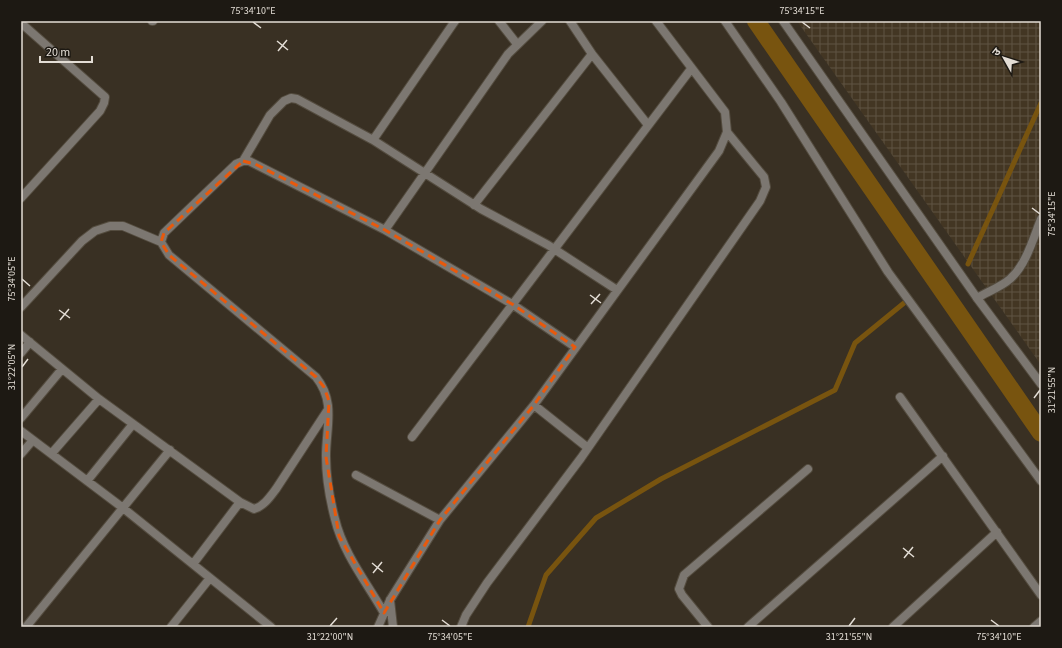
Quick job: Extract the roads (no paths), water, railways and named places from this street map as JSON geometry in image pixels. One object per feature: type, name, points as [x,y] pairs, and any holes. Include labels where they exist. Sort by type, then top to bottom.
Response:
[{"type":"street","points":[[373,140],[455,21]]},
{"type":"street","points":[[499,21],[517,44]]},
{"type":"street","points":[[385,230],[423,173],[517,44],[542,21]]},
{"type":"street","points":[[570,21],[592,54],[648,125]]},
{"type":"street","points":[[378,627],[390,600],[440,520],[534,405],[719,151],[727,132],[725,112],[656,21]]},
{"type":"street","points":[[725,21],[781,102],[888,272],[1041,481]]},
{"type":"street","points":[[783,21],[977,298],[1041,384]]},
{"type":"street","points":[[21,22],[105,97],[100,111],[21,198]]},
{"type":"street","points":[[474,205],[592,54]]},
{"type":"street","points":[[412,437],[512,304],[556,250],[691,69]]},
{"type":"street","points":[[161,242],[164,233],[236,164],[243,160],[270,115],[284,101],[291,98],[304,102],[373,140],[474,205],[556,250],[617,290]]},
{"type":"street","points":[[461,627],[466,615],[487,583],[588,448],[760,201],[766,187],[764,177],[727,132]]},
{"type":"street","points":[[243,160],[256,164],[385,230],[512,304],[575,347]]},
{"type":"street","points":[[977,298],[1009,280],[1017,271],[1026,257],[1041,219]]},
{"type":"street","points":[[21,308],[82,241],[95,231],[110,226],[123,226],[161,242],[169,255],[316,377],[324,387],[329,401],[326,457],[334,518],[339,536],[384,613]]},
{"type":"street","points":[[21,335],[99,399],[247,507],[254,509],[260,507],[267,500],[328,410]]},
{"type":"street","points":[[21,353],[30,342]]},
{"type":"street","points":[[21,418],[62,369]]},
{"type":"street","points":[[900,397],[1041,595]]},
{"type":"street","points":[[52,453],[99,399]]},
{"type":"street","points":[[534,405],[588,448]]},
{"type":"street","points":[[87,481],[133,424]]},
{"type":"street","points":[[21,430],[123,508],[271,627]]},
{"type":"street","points":[[21,454],[33,440]]},
{"type":"street","points":[[26,627],[170,450]]},
{"type":"street","points":[[748,627],[943,456]]},
{"type":"street","points":[[708,627],[682,595],[679,588],[684,575],[808,469]]},
{"type":"street","points":[[356,474],[440,520]]},
{"type":"street","points":[[193,564],[240,502]]},
{"type":"street","points":[[892,627],[997,532]]},
{"type":"street","points":[[171,627],[210,578]]},
{"type":"street","points":[[390,600],[393,627]]},
{"type":"street","points":[[1034,627],[1041,621]]},
{"type":"waterway","points":[[756,21],[1041,433]]},
{"type":"waterway","points":[[968,264],[1041,103]]},
{"type":"waterway","points":[[528,627],[546,575],[596,518],[661,479],[835,390],[855,343],[904,303]]}]
